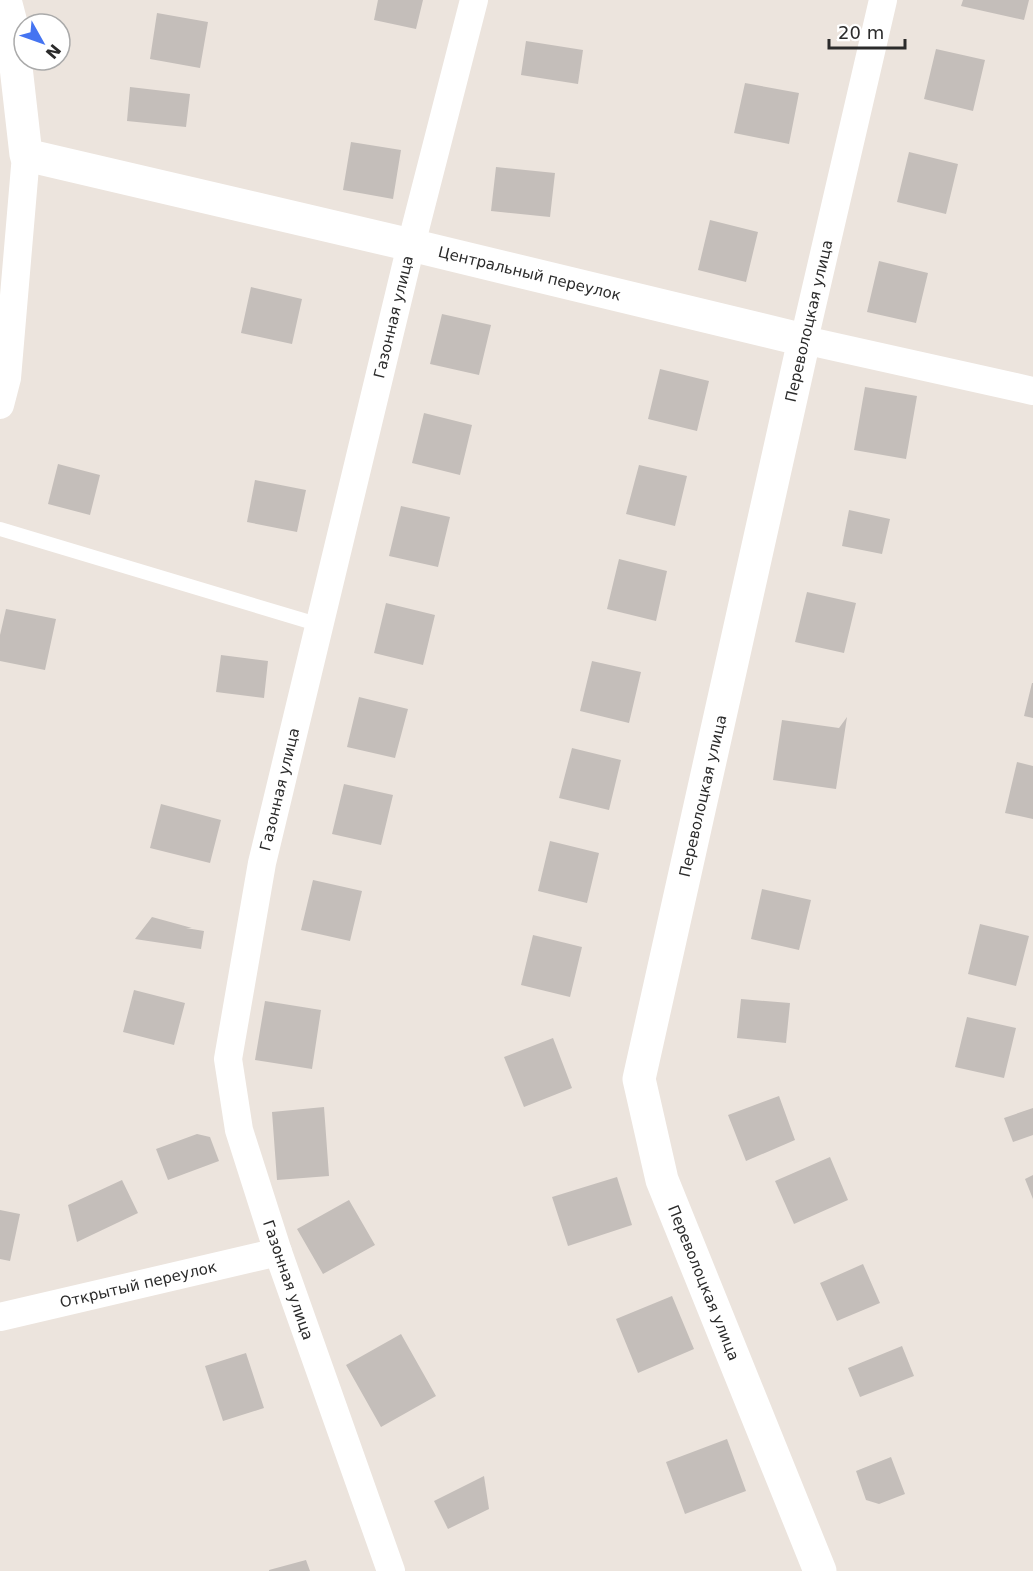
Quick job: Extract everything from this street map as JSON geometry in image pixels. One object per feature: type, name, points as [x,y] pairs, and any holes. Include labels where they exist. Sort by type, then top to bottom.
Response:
[{"type":"street","points":[[0,405],[7,378],[26,155],[11,23],[5,0]]},
{"type":"street","name":"Газонная улица","points":[[392,1571],[278,1252],[239,1130],[228,1059],[262,863],[411,245],[474,0]]},
{"type":"street","name":"Переволоцкая улица","points":[[820,1571],[662,1180],[639,1079],[804,340],[883,0]]},
{"type":"street","name":"Центральный переулок","points":[[26,155],[804,340],[1033,391]]},
{"type":"street","name":"Открытый переулок","points":[[0,1317],[278,1252]]},
{"type":"lane","points":[[0,529],[320,625]]},
{"type":"building","points":[[378,0],[423,0],[416,29],[374,20]]},
{"type":"building","points":[[963,0],[1029,0],[1024,20],[961,6]]},
{"type":"building","points":[[157,13],[208,22],[200,68],[150,59]]},
{"type":"building","points":[[526,41],[583,50],[578,84],[521,75]]},
{"type":"building","points":[[936,49],[985,60],[973,111],[924,99]]},
{"type":"building","points":[[745,83],[799,93],[789,144],[734,133]]},
{"type":"building","points":[[130,87],[190,94],[186,127],[127,121]]},
{"type":"building","points":[[351,142],[401,150],[393,199],[343,190]]},
{"type":"building","points":[[909,152],[958,164],[946,214],[897,202]]},
{"type":"building","points":[[496,167],[555,173],[550,217],[491,211]]},
{"type":"building","points":[[710,220],[758,232],[746,282],[698,270]]},
{"type":"building","points":[[879,261],[928,273],[916,323],[867,312]]},
{"type":"building","points":[[251,287],[302,299],[292,344],[241,333]]},
{"type":"building","points":[[442,314],[491,325],[479,375],[430,364]]},
{"type":"building","points":[[660,369],[709,381],[697,431],[648,419]]},
{"type":"building","points":[[865,387],[917,396],[906,459],[854,450]]},
{"type":"building","points":[[424,413],[472,425],[460,475],[412,463]]},
{"type":"building","points":[[58,464],[100,475],[90,515],[48,504]]},
{"type":"building","points":[[639,465],[687,476],[675,526],[626,514]]},
{"type":"building","points":[[255,480],[306,490],[297,532],[247,522]]},
{"type":"building","points":[[401,506],[450,517],[438,567],[389,556]]},
{"type":"building","points":[[849,510],[890,519],[882,554],[842,546]]},
{"type":"building","points":[[619,559],[667,571],[656,621],[607,609]]},
{"type":"building","points":[[807,592],[856,603],[844,653],[795,642]]},
{"type":"building","points":[[386,603],[435,615],[423,665],[374,653]]},
{"type":"building","points":[[6,609],[56,619],[45,670],[0,661],[0,635]]},
{"type":"building","points":[[221,655],[268,661],[264,698],[216,692]]},
{"type":"building","points":[[592,661],[641,672],[629,723],[580,711]]},
{"type":"building","points":[[1033,683],[1033,718],[1024,716]]},
{"type":"building","points":[[359,697],[408,709],[395,758],[347,747]]},
{"type":"building","points":[[847,717],[836,789],[773,780],[782,720],[839,728]]},
{"type":"building","points":[[572,748],[621,760],[609,810],[559,798]]},
{"type":"building","points":[[1017,762],[1033,766],[1033,819],[1005,813]]},
{"type":"building","points":[[344,784],[393,795],[381,845],[332,834]]},
{"type":"building","points":[[161,804],[221,820],[210,863],[150,848]]},
{"type":"building","points":[[550,841],[599,853],[587,903],[538,891]]},
{"type":"building","points":[[313,880],[362,891],[350,941],[301,930]]},
{"type":"building","points":[[762,889],[811,900],[799,950],[751,939]]},
{"type":"building","points":[[152,917],[204,931],[201,949],[135,939]]},
{"type":"building","points":[[980,924],[1029,936],[1016,986],[968,974]]},
{"type":"building","points":[[533,935],[582,947],[570,997],[521,985]]},
{"type":"building","points":[[134,990],[185,1003],[174,1045],[123,1032]]},
{"type":"building","points":[[741,999],[790,1003],[786,1043],[737,1038]]},
{"type":"building","points":[[265,1001],[321,1010],[312,1069],[255,1060]]},
{"type":"building","points":[[967,1017],[1016,1028],[1004,1078],[955,1067]]},
{"type":"building","points":[[553,1038],[572,1088],[524,1107],[504,1057]]},
{"type":"building","points":[[779,1096],[795,1140],[746,1161],[728,1115]]},
{"type":"building","points":[[324,1107],[329,1176],[277,1180],[272,1112]]},
{"type":"building","points":[[1033,1108],[1033,1135],[1013,1142],[1004,1118]]},
{"type":"building","points":[[197,1134],[210,1137],[219,1161],[168,1180],[156,1149]]},
{"type":"building","points":[[830,1157],[848,1200],[794,1224],[775,1181]]},
{"type":"building","points":[[1033,1175],[1033,1199],[1025,1179]]},
{"type":"building","points":[[617,1177],[632,1225],[568,1246],[552,1197]]},
{"type":"building","points":[[122,1180],[138,1213],[77,1242],[68,1205]]},
{"type":"building","points":[[349,1200],[375,1245],[323,1274],[297,1229]]},
{"type":"building","points":[[0,1210],[20,1214],[10,1261],[0,1259]]},
{"type":"building","points":[[863,1264],[880,1303],[837,1321],[820,1283]]},
{"type":"building","points":[[672,1296],[694,1349],[638,1373],[616,1319]]},
{"type":"building","points":[[401,1334],[436,1396],[381,1427],[346,1365]]},
{"type":"building","points":[[902,1346],[914,1376],[860,1397],[848,1368]]},
{"type":"building","points":[[246,1353],[264,1408],[223,1421],[205,1366]]},
{"type":"building","points":[[727,1439],[746,1491],[685,1514],[666,1462]]},
{"type":"building","points":[[891,1457],[905,1494],[879,1504],[866,1500],[856,1471]]},
{"type":"building","points":[[484,1476],[489,1509],[448,1529],[434,1501]]},
{"type":"building","points":[[306,1560],[310,1571],[269,1571],[269,1570]]}]
